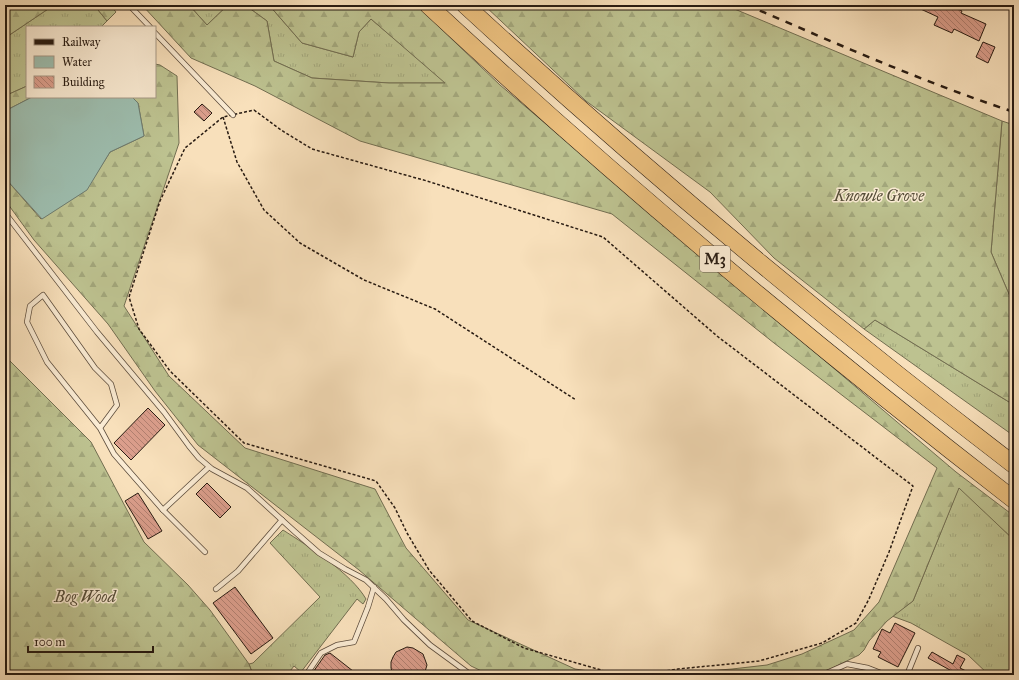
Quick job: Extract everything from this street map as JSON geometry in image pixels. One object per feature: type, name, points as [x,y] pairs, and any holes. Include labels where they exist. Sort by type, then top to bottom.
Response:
[{"type":"highway","name":"M3","points":[[428,5],[485,58],[647,202],[737,278],[1014,500]]},
{"type":"highway","name":"M3","points":[[465,5],[530,65],[706,218],[892,371],[1014,465]]},
{"type":"lane","points":[[129,5],[149,26]]},
{"type":"lane","points":[[156,34],[233,115]]},
{"type":"lane","points":[[5,213],[97,332],[164,412],[199,458],[209,467],[247,488],[319,552],[345,569],[366,580],[430,646],[471,675]]},
{"type":"lane","points":[[100,428],[118,405],[111,384],[95,368],[43,295],[30,306],[27,322],[47,362],[100,428],[114,454],[163,510],[205,552]]},
{"type":"lane","points":[[163,510],[209,467]]},
{"type":"lane","points":[[216,589],[238,571],[282,520]]},
{"type":"lane","points":[[306,675],[321,653],[337,645],[354,642],[374,588]]},
{"type":"lane","points":[[907,675],[918,648]]},
{"type":"lane","points":[[822,675],[847,664],[868,668],[886,675]]},
{"type":"path","points":[[254,110],[281,130],[312,149],[427,181],[603,237],[717,336],[912,486],[889,552],[869,599],[856,623],[822,643],[758,661],[678,669],[654,673],[608,672],[524,648],[472,620],[429,570],[395,508],[376,481],[244,443],[170,371],[139,329],[128,297],[160,201],[185,148],[223,118],[254,110]]},
{"type":"path","points":[[223,118],[237,162],[264,210],[300,243],[364,280],[435,309],[576,400]]},
{"type":"green space","points":[[5,5],[54,5],[5,38]]},
{"type":"green space","points":[[54,5],[94,5],[107,21],[102,26],[26,26],[26,86],[7,95],[5,94],[5,38]]},
{"type":"green space","points":[[94,5],[110,5],[116,12],[107,21]]},
{"type":"green space","points":[[142,5],[189,5],[207,25],[228,5],[245,5],[267,21],[274,61],[312,78],[389,83],[445,83],[371,19],[359,32],[353,57],[302,43],[269,5],[416,5],[500,85],[956,472],[1014,516],[1014,540],[959,488],[913,601],[887,621],[859,655],[818,675],[658,675],[767,665],[802,654],[854,630],[879,602],[937,468],[774,343],[612,214],[360,141],[255,86],[191,58]]},
{"type":"green space","points":[[189,5],[228,5],[207,25]]},
{"type":"green space","points":[[245,5],[269,5],[302,43],[353,57],[359,32],[371,19],[446,83],[389,83],[312,78],[274,61],[267,21]]},
{"type":"green space","name":"Knowle Grove","points":[[484,5],[725,5],[1002,121],[991,252],[1014,306],[1014,405],[875,320],[864,329],[774,258],[710,192],[586,101]]},
{"type":"green space","points":[[156,64],[160,65],[177,76],[179,143],[124,306],[169,376],[245,448],[375,489],[406,548],[468,620],[575,669],[616,675],[490,675],[471,666],[359,570],[198,445],[155,391],[108,324],[34,240],[5,200],[5,178],[41,219],[86,190],[110,152],[144,136],[138,103],[133,98],[156,98]]},
{"type":"green space","points":[[26,86],[26,98],[30,98],[7,110],[5,109],[5,94],[7,95]]},
{"type":"green space","points":[[1002,121],[1014,125],[1014,306],[991,252]]},
{"type":"green space","points":[[875,320],[1014,405],[1014,436],[864,329]]},
{"type":"green space","name":"Bog Wood","points":[[5,356],[91,442],[144,542],[188,585],[210,610],[249,664],[253,675],[5,675]]},
{"type":"green space","points":[[959,487],[1014,540],[1014,675],[989,675],[968,655],[911,623],[892,616],[913,601]]},
{"type":"green space","points":[[283,530],[340,570],[359,589],[366,599],[363,604],[357,599],[301,672],[294,666],[287,675],[253,675],[249,664],[253,663],[320,597],[270,543]]},
{"type":"water","points":[[30,98],[133,98],[138,103],[144,136],[110,152],[87,190],[42,219],[5,178],[5,109],[7,110]]},
{"type":"building","points":[[912,5],[932,5],[941,9],[943,5],[949,5],[962,11],[961,13],[986,24],[979,41],[954,29],[952,33],[934,25],[938,17]]},
{"type":"building","points":[[983,42],[995,47],[988,63],[976,57]]},
{"type":"building","points":[[202,104],[212,113],[204,121],[194,112]]},
{"type":"building","points":[[148,408],[165,425],[131,460],[114,443]]},
{"type":"building","points":[[207,483],[231,507],[220,518],[196,494]]},
{"type":"building","points":[[138,493],[162,531],[148,539],[125,501]]},
{"type":"building","points":[[235,587],[273,638],[251,654],[213,603]]},
{"type":"building","points":[[895,623],[915,633],[898,667],[878,657],[881,652],[873,649],[882,629],[890,633]]},
{"type":"building","points":[[407,647],[413,648],[423,654],[427,665],[424,675],[393,675],[391,662],[393,657],[396,652]]},
{"type":"building","points":[[932,652],[953,664],[957,655],[965,659],[960,668],[974,675],[959,675],[928,658]]},
{"type":"building","points":[[330,653],[358,675],[311,675],[325,655]]},
{"type":"railway","points":[[747,5],[913,75],[1014,112]]}]
